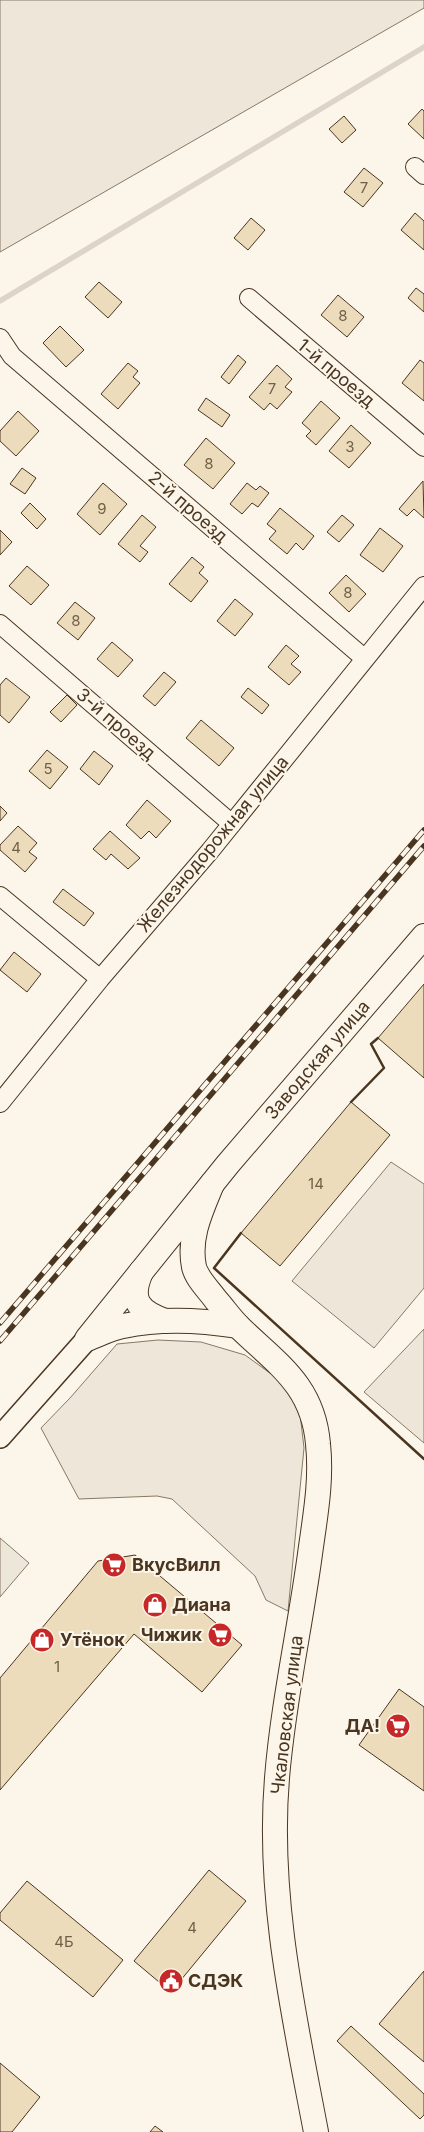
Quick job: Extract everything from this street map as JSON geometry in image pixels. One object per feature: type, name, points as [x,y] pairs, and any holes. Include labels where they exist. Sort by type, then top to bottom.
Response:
[{"type":"main road","name":"Заводская улица","points":[[87,1339],[212,1184],[424,936]]},
{"type":"main road","points":[[196,1272],[185,1263],[159,1261],[143,1270],[136,1285],[135,1298],[140,1307],[150,1316],[170,1321],[187,1314],[193,1306],[199,1291],[196,1272],[195,1226],[212,1184]]},
{"type":"main road","name":"Чкаловская улица","points":[[196,1272],[238,1326],[284,1367],[297,1384],[312,1412],[318,1443],[320,1485],[282,1733],[277,1778],[274,1840],[277,1888],[287,1972],[316,2132]]},
{"type":"main road","points":[[87,1339],[122,1326],[170,1321],[208,1321],[238,1326]]},
{"type":"street","name":"1-й проезд","points":[[249,298],[424,447]]},
{"type":"street","name":"2-й проезд","points":[[0,338],[12,356],[364,658]]},
{"type":"street","name":"Железнодорожная улица","points":[[0,1103],[100,979],[232,824],[424,586]]},
{"type":"street","name":"3-й проезд","points":[[0,624],[232,824]]},
{"type":"street","points":[[0,896],[100,979]]},
{"type":"street","points":[[0,1437],[87,1339]]},
{"type":"shaded area","points":[[0,0],[424,0],[424,8],[0,252]]},
{"type":"shaded area","points":[[391,1162],[424,1184],[424,1288],[374,1348],[292,1281]]},
{"type":"shaded area","points":[[424,1329],[424,1443],[364,1392]]},
{"type":"shaded area","points":[[158,1340],[201,1342],[245,1355],[274,1376],[299,1405],[304,1448],[288,1611],[266,1600],[255,1576],[172,1499],[157,1496],[79,1499],[41,1428],[117,1344]]},
{"type":"shaded area","points":[[0,1538],[29,1563],[0,1597]]},
{"type":"building","points":[[422,109],[424,111],[424,139],[408,124]]},
{"type":"building","points":[[344,116],[356,130],[342,143],[329,129]]},
{"type":"building","points":[[364,168],[383,183],[363,207],[344,192]]},
{"type":"building","points":[[415,213],[424,221],[424,250],[401,230]]},
{"type":"building","points":[[251,218],[265,230],[248,250],[234,238]]},
{"type":"building","points":[[99,282],[122,302],[108,318],[85,297]]},
{"type":"building","points":[[416,288],[424,294],[424,312],[408,298]]},
{"type":"building","points":[[338,295],[364,317],[347,337],[321,315]]},
{"type":"building","points":[[60,326],[84,350],[66,367],[43,343]]},
{"type":"building","points":[[238,355],[246,362],[229,384],[221,377]]},
{"type":"building","points":[[420,360],[424,363],[424,401],[402,383]]},
{"type":"building","points":[[128,363],[138,371],[133,377],[140,383],[118,409],[101,394]]},
{"type":"building","points":[[277,365],[292,379],[285,387],[292,392],[277,409],[270,403],[264,410],[249,397]]},
{"type":"building","points":[[206,398],[230,415],[222,427],[198,410]]},
{"type":"building","points":[[321,401],[340,418],[316,445],[306,436],[311,431],[302,423]]},
{"type":"building","points":[[18,411],[39,431],[16,456],[0,441],[0,431]]},
{"type":"building","points":[[351,425],[371,443],[349,468],[329,451]]},
{"type":"building","points":[[206,438],[235,463],[213,489],[184,465]]},
{"type":"building","points":[[22,468],[36,478],[25,494],[10,484]]},
{"type":"building","points":[[423,481],[424,518],[414,509],[407,516],[399,509]]},
{"type":"building","points":[[103,483],[127,504],[100,535],[77,514]]},
{"type":"building","points":[[247,483],[256,490],[260,486],[269,493],[258,507],[252,503],[242,514],[230,504]]},
{"type":"building","points":[[30,503],[46,519],[37,529],[21,513]]},
{"type":"building","points":[[280,508],[314,536],[303,550],[296,543],[287,554],[269,539],[276,531],[267,524]]},
{"type":"building","points":[[142,515],[156,527],[140,546],[148,552],[140,562],[118,544]]},
{"type":"building","points":[[342,515],[354,525],[339,542],[327,532]]},
{"type":"building","points":[[380,528],[403,546],[383,572],[360,555]]},
{"type":"building","points":[[0,530],[12,542],[0,555]]},
{"type":"building","points":[[192,557],[204,567],[199,573],[208,581],[191,602],[169,584]]},
{"type":"building","points":[[27,566],[49,585],[31,605],[9,586]]},
{"type":"building","points":[[346,575],[366,594],[349,612],[329,593]]},
{"type":"building","points":[[235,599],[253,614],[235,636],[217,621]]},
{"type":"building","points":[[75,602],[95,618],[78,640],[57,623]]},
{"type":"building","points":[[112,642],[133,660],[118,677],[97,659]]},
{"type":"building","points":[[286,645],[299,656],[291,664],[301,672],[289,685],[268,667]]},
{"type":"building","points":[[164,672],[176,682],[155,706],[143,696]]},
{"type":"building","points":[[6,678],[30,697],[9,723],[0,715],[0,685]]},
{"type":"building","points":[[248,688],[269,705],[262,714],[241,697]]},
{"type":"building","points":[[67,695],[77,705],[61,722],[50,712]]},
{"type":"building","points":[[201,720],[234,748],[219,766],[186,738]]},
{"type":"building","points":[[47,750],[68,767],[50,789],[29,771]]},
{"type":"building","points":[[94,751],[113,766],[99,785],[80,769]]},
{"type":"building","points":[[147,800],[171,821],[156,838],[149,831],[141,839],[126,825]]},
{"type":"building","points":[[0,806],[7,813],[0,821]]},
{"type":"building","points":[[18,826],[37,843],[29,852],[37,858],[25,872],[0,850],[0,845]]},
{"type":"building","points":[[110,831],[140,858],[128,869],[111,854],[106,860],[93,849]]},
{"type":"building","points":[[63,889],[94,913],[84,926],[53,902]]},
{"type":"building","points":[[14,952],[41,974],[27,992],[0,970]]},
{"type":"building","points":[[424,984],[424,1078],[378,1038]]},
{"type":"building","points":[[351,1102],[390,1135],[280,1266],[241,1233]]},
{"type":"building","points":[[135,1555],[242,1645],[202,1692],[134,1634],[0,1790],[0,1678],[98,1561]]},
{"type":"building","name":"ДА!","points":[[399,1689],[424,1707],[424,1791],[359,1745]]},
{"type":"building","points":[[209,1870],[246,1901],[171,1992],[134,1961]]},
{"type":"building","points":[[27,1881],[123,1960],[93,1997],[0,1920],[0,1913]]},
{"type":"building","points":[[424,1971],[424,2062],[379,2024]]},
{"type":"building","points":[[351,2026],[424,2094],[424,2115],[420,2119],[337,2041]]},
{"type":"building","points":[[0,2063],[40,2097],[12,2132],[0,2132]]},
{"type":"building","points":[[155,2126],[163,2132],[150,2132]]},
{"type":"waterway","points":[[0,301],[424,47]]},
{"type":"railway","points":[[0,1323],[424,830]]},
{"type":"railway","points":[[0,1341],[424,846]]},
{"type":"wall","points":[[351,1102],[384,1068],[371,1044],[378,1038]]},
{"type":"wall","points":[[241,1233],[214,1268],[424,1459]]},
{"type":"place","name":"ВкусВилл","points":[[114,1565]]},
{"type":"place","name":"Диана","points":[[155,1605]]},
{"type":"place","name":"Чижик","points":[[220,1635]]},
{"type":"place","name":"Утёнок","points":[[42,1640]]},
{"type":"place","name":"ДА!","points":[[398,1726]]},
{"type":"place","name":"СДЭК","points":[[171,1981]]}]
